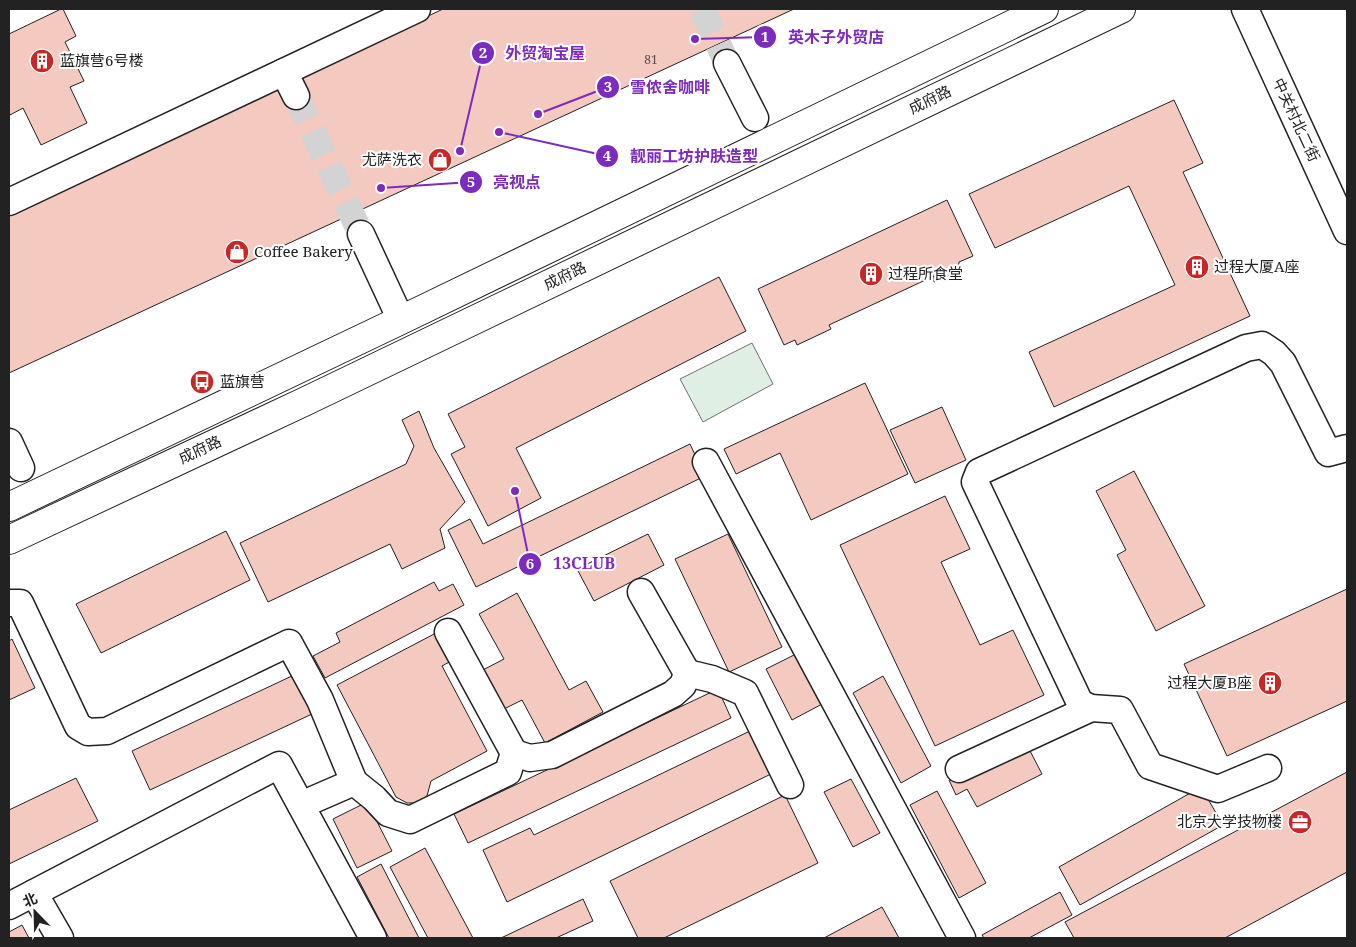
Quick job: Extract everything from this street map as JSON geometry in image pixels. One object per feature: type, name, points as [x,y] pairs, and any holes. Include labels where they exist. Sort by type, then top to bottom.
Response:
[{"type":"main road","name":"成府路","points":[[9,507],[401,320],[1015,15],[1044,9]]},
{"type":"main road","name":"成府路","points":[[9,540],[306,401],[1121,9]]},
{"type":"street","points":[[9,202],[417,9]]},
{"type":"street","name":"中关村北二街","points":[[1245,9],[1347,231]]},
{"type":"street","points":[[727,63],[755,118]]},
{"type":"street","points":[[284,72],[296,96]]},
{"type":"street","points":[[361,234],[401,320]]},
{"type":"street","points":[[1268,768],[1218,789],[1150,766],[1120,710],[1091,708],[1080,703],[975,482],[979,472],[1246,348],[1262,345],[1274,353],[1283,363],[1328,453],[1347,448]]},
{"type":"street","points":[[9,442],[21,468]]},
{"type":"street","points":[[706,462],[962,938]]},
{"type":"street","points":[[641,592],[687,673],[712,679],[745,693],[790,785]]},
{"type":"street","points":[[9,603],[20,603],[78,726],[88,732],[107,731],[290,643],[320,700],[354,782],[374,798],[388,813],[410,820],[508,772],[514,753]]},
{"type":"street","points":[[448,632],[514,753],[530,758],[552,755],[674,694],[683,685],[687,673]]},
{"type":"street","points":[[959,769],[1091,708]]},
{"type":"street","points":[[9,906],[280,765],[373,938]]},
{"type":"street","points":[[301,805],[354,782]]},
{"type":"street","points":[[34,892],[60,938]]},
{"type":"green space","points":[[752,343],[773,384],[703,422],[680,379]]},
{"type":"building","name":"蓝旗营6号楼","points":[[63,9],[76,36],[65,42],[84,81],[70,87],[87,123],[41,145],[23,108],[10,115],[9,112],[9,34]]},
{"type":"building","points":[[443,9],[794,9],[9,373],[9,214]]},
{"type":"building","name":"过程大厦A座","points":[[1174,100],[1203,163],[1183,172],[1250,316],[1054,407],[1029,352],[1175,285],[1129,186],[995,248],[969,194]]},
{"type":"building","name":"过程所食堂","points":[[947,200],[973,256],[959,262],[958,272],[934,282],[934,276],[829,325],[831,329],[797,345],[795,340],[784,345],[758,289]]},
{"type":"building","points":[[719,277],[746,331],[516,448],[541,498],[488,526],[451,454],[465,447],[448,414]]},
{"type":"building","points":[[865,383],[908,474],[811,520],[780,453],[736,474],[724,449]]},
{"type":"building","points":[[942,407],[966,460],[915,483],[890,430]]},
{"type":"building","points":[[419,411],[434,448],[465,502],[440,529],[445,548],[402,569],[390,544],[268,602],[240,543],[406,464],[414,446],[402,420]]},
{"type":"building","points":[[690,444],[705,476],[476,587],[448,530],[470,519],[483,544]]},
{"type":"building","points":[[1134,471],[1205,606],[1156,631],[1117,555],[1126,550],[1096,491]]},
{"type":"building","points":[[945,496],[970,549],[941,562],[980,645],[1013,630],[1044,695],[935,746],[840,545]]},
{"type":"building","points":[[226,531],[250,580],[101,653],[76,604]]},
{"type":"building","points":[[648,534],[664,565],[594,601],[577,569]]},
{"type":"building","points":[[728,534],[782,647],[729,672],[675,559]]},
{"type":"building","points":[[434,582],[439,591],[453,584],[464,605],[325,678],[313,656],[340,642],[336,633]]},
{"type":"building","name":"过程大厦B座","points":[[1347,589],[1347,701],[1227,756],[1184,664]]},
{"type":"building","points":[[517,593],[569,690],[586,681],[603,712],[545,743],[522,700],[500,711],[479,672],[504,659],[479,614]]},
{"type":"building","points":[[436,633],[451,661],[442,666],[487,751],[431,781],[427,796],[418,803],[407,803],[396,797],[337,685]]},
{"type":"building","points":[[12,639],[35,688],[9,700],[9,641]]},
{"type":"building","points":[[798,653],[824,703],[792,720],[766,669]]},
{"type":"building","points":[[294,675],[312,714],[150,790],[132,751]]},
{"type":"building","points":[[883,676],[931,766],[901,783],[853,693]]},
{"type":"building","points":[[718,689],[731,718],[468,843],[454,814]]},
{"type":"building","points":[[750,731],[771,774],[507,902],[483,850],[530,828],[534,835]]},
{"type":"building","points":[[1028,747],[1042,774],[977,807],[967,789],[956,795],[949,780],[975,767]]},
{"type":"building","name":"北京大学技物楼","points":[[1347,772],[1347,872],[1225,938],[1074,938],[1065,922]]},
{"type":"building","points":[[76,778],[98,821],[9,864],[9,810]]},
{"type":"building","points":[[851,779],[880,833],[853,847],[824,792]]},
{"type":"building","points":[[1201,787],[1223,825],[1080,905],[1059,867]]},
{"type":"building","points":[[937,791],[986,883],[959,898],[910,805]]},
{"type":"building","points":[[785,795],[818,863],[664,938],[638,938],[610,881]]},
{"type":"building","points":[[367,802],[392,851],[357,868],[333,819]]},
{"type":"building","points":[[425,848],[473,938],[428,938],[390,867]]},
{"type":"building","points":[[381,864],[419,938],[389,938],[357,877]]},
{"type":"building","points":[[1060,892],[1072,915],[1029,938],[984,938],[982,935]]},
{"type":"building","points":[[583,899],[593,921],[556,938],[501,938]]},
{"type":"building","points":[[882,907],[899,938],[824,938]]},
{"type":"building","points":[[22,925],[29,938],[9,938],[9,932]]},
{"type":"tunnel","points":[[702,9],[727,63]]},
{"type":"tunnel","points":[[296,96],[361,234]]},
{"type":"place","name":"英木子外贸店","points":[[695,39]]},
{"type":"place","name":"蓝旗营6号楼","points":[[42,61]]},
{"type":"place","name":"雪侬舍咖啡","points":[[538,114]]},
{"type":"place","name":"靓丽工坊护肤造型","points":[[499,132]]},
{"type":"place","name":"外贸淘宝屋","points":[[460,151]]},
{"type":"place","name":"尤萨洗衣","points":[[440,160]]},
{"type":"place","name":"亮视点","points":[[381,188]]},
{"type":"place","name":"Coffee Bakery","points":[[237,252]]},
{"type":"place","name":"过程大厦A座","points":[[1197,267]]},
{"type":"place","name":"过程所食堂","points":[[871,274]]},
{"type":"place","name":"蓝旗营","points":[[202,382]]},
{"type":"place","name":"13CLUB","points":[[515,491]]},
{"type":"place","name":"过程大厦B座","points":[[1270,683]]},
{"type":"place","name":"北京大学技物楼","points":[[1300,822]]}]
